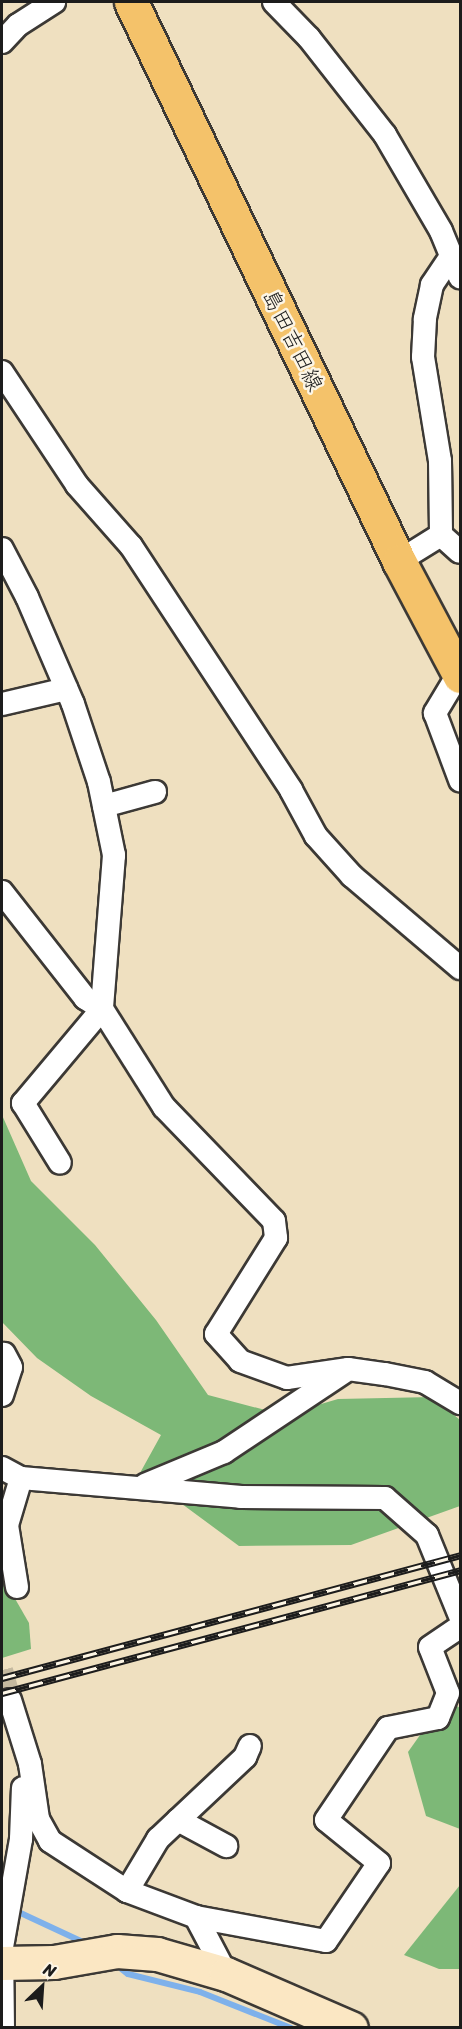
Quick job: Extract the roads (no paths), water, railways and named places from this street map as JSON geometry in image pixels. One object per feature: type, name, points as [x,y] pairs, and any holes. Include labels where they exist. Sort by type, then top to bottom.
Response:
[{"type":"main road","name":"島田吉田線","points":[[131,2],[399,561],[460,675]]},
{"type":"street","points":[[2,42],[18,25],[54,2]]},
{"type":"street","points":[[274,2],[309,38],[385,135],[452,255],[460,277]]},
{"type":"street","points":[[452,255],[432,285],[424,319],[423,357],[440,461],[441,535],[460,552]]},
{"type":"street","points":[[2,372],[76,485],[131,546],[291,790],[316,836],[352,876],[460,968]]},
{"type":"street","points":[[399,561],[441,535]]},
{"type":"street","points":[[2,549],[27,597],[66,689],[99,782],[114,855],[102,1009],[23,1103],[60,1163]]},
{"type":"street","points":[[460,675],[435,713],[460,780]]},
{"type":"street","points":[[2,704],[66,689]]},
{"type":"street","points":[[104,806],[155,792]]},
{"type":"street","points":[[2,892],[84,998],[102,1009],[164,1107],[274,1221],[276,1238],[216,1334],[240,1361],[287,1378],[348,1369],[424,1383],[460,1403]]},
{"type":"street","points":[[2,1395],[12,1367],[4,1354]]},
{"type":"street","points":[[141,1487],[224,1452],[348,1369]]},
{"type":"street","points":[[2,1468],[21,1478],[241,1497],[385,1498],[427,1535],[458,1620],[430,1647],[447,1693],[438,1718],[388,1728],[326,1820],[379,1863],[326,1941],[196,1917],[127,1891],[50,1841],[38,1819],[30,1764],[10,1700]]},
{"type":"street","points":[[17,1587],[7,1525],[21,1478]]},
{"type":"street","points":[[3,2028],[2,1963],[22,1809],[19,1733]]},
{"type":"street","points":[[127,1891],[158,1839],[245,1757],[250,1746]]},
{"type":"street","points":[[178,1820],[226,1846]]},
{"type":"street","points":[[196,1917],[226,1974]]},
{"type":"street","points":[[2,1963],[54,1962],[103,1953],[157,1954],[226,1974],[350,2027]]},
{"type":"waterway","points":[[12,1909],[87,1944]]},
{"type":"waterway","points":[[115,1964],[128,1974],[200,1992],[291,2028]]},
{"type":"tunnel","points":[[2,1670],[10,1700]]},
{"type":"railway","points":[[2,1678],[460,1555]]},
{"type":"railway","points":[[2,1693],[460,1570]]}]
